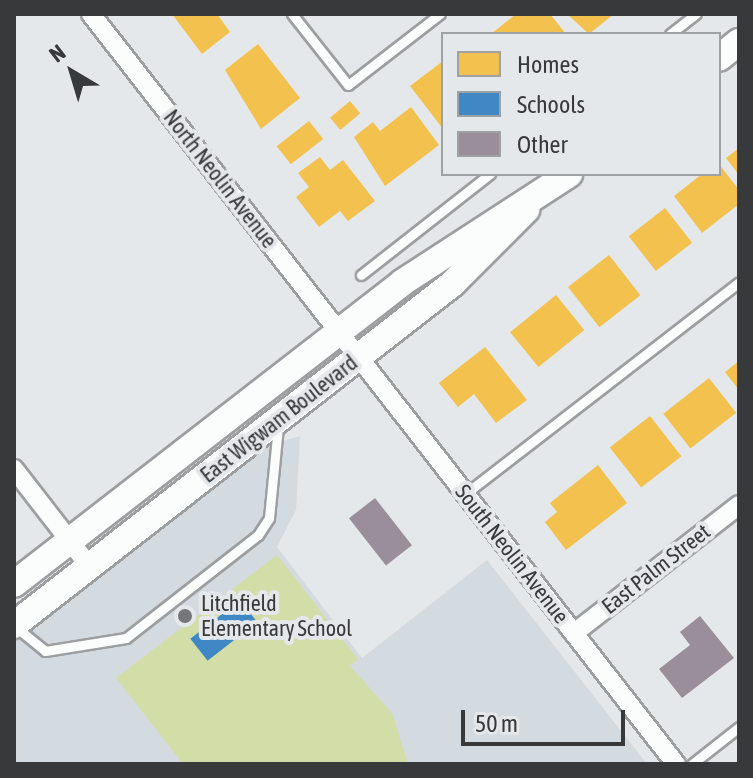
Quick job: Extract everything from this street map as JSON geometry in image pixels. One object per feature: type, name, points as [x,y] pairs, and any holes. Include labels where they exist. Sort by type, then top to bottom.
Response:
[{"type":"street","name":"North Neolin Avenue","points":[[91,14],[349,345]]},
{"type":"street","points":[[721,56],[739,42]]},
{"type":"street","name":"East Wigwam Boulevard","points":[[14,626],[279,420],[349,345],[486,224],[534,201],[566,176]]},
{"type":"street","name":"East Wigwam Boulevard","points":[[14,584],[70,540],[349,345]]},
{"type":"street","name":"South Neolin Avenue","points":[[349,345],[676,764]]},
{"type":"street","points":[[14,469],[90,567]]},
{"type":"street","name":"East Palm Street","points":[[574,633],[739,505]]},
{"type":"lane","points":[[292,14],[348,85],[440,14]]},
{"type":"lane","points":[[673,32],[696,14]]},
{"type":"lane","points":[[361,275],[487,176]]},
{"type":"lane","points":[[465,494],[739,282]]},
{"type":"lane","points":[[14,626],[45,651],[126,638],[258,535],[269,518],[279,420]]},
{"type":"lane","points":[[692,764],[739,727]]},
{"type":"shaded area","name":"Litchfield Elementary School","points":[[300,436],[296,510],[277,547],[362,658],[487,560],[647,764],[14,764],[14,640],[251,450]]},
{"type":"green space","points":[[277,555],[358,659],[350,666],[392,713],[408,764],[183,764],[116,678]]},
{"type":"building: Homes","points":[[172,14],[217,14],[230,32],[202,54]]},
{"type":"building: Homes","points":[[516,14],[550,14],[564,32],[494,32]]},
{"type":"building: Homes","points":[[567,14],[614,14],[592,32],[587,32]]},
{"type":"building: Homes","points":[[258,44],[300,98],[261,129],[225,70]]},
{"type":"building: Homes","points":[[441,63],[441,126],[410,86]]},
{"type":"building: Homes","points":[[350,101],[360,113],[340,130],[330,118]]},
{"type":"building: Homes","points":[[411,107],[439,145],[385,186],[354,137],[373,122],[380,131]]},
{"type":"building: Homes","points":[[309,121],[323,139],[291,164],[277,146]]},
{"type":"building: Homes","points":[[739,148],[739,175],[726,158]]},
{"type":"building: Homes","points":[[320,157],[330,170],[343,160],[375,201],[348,221],[340,211],[319,227],[296,197],[309,187],[298,173]]},
{"type":"building: Homes","points":[[721,167],[739,190],[739,204],[702,233],[674,196],[699,176],[721,176]]},
{"type":"building: Homes","points":[[665,208],[692,243],[656,271],[629,236]]},
{"type":"building: Homes","points":[[609,255],[640,295],[599,327],[568,287]]},
{"type":"building: Homes","points":[[556,295],[584,330],[538,367],[510,332]]},
{"type":"building: Homes","points":[[485,347],[527,400],[496,423],[474,394],[458,407],[439,383]]},
{"type":"building: Homes","points":[[739,361],[739,390],[725,372]]},
{"type":"building: Homes","points":[[709,378],[736,413],[690,448],[663,414]]},
{"type":"building: Homes","points":[[650,416],[681,456],[641,488],[610,447]]},
{"type":"building: Homes","points":[[598,465],[627,503],[566,550],[545,522],[557,512],[550,503]]},
{"type":"building: Schools","points":[[240,600],[257,622],[208,661],[190,639]]},
{"type":"building: Other","points":[[375,498],[412,545],[386,566],[349,518]]},
{"type":"building: Other","points":[[700,616],[734,658],[682,698],[659,669],[690,645],[680,632]]},
{"type":"place","name":"Litchfield Elementary School","points":[[185,616]]}]
